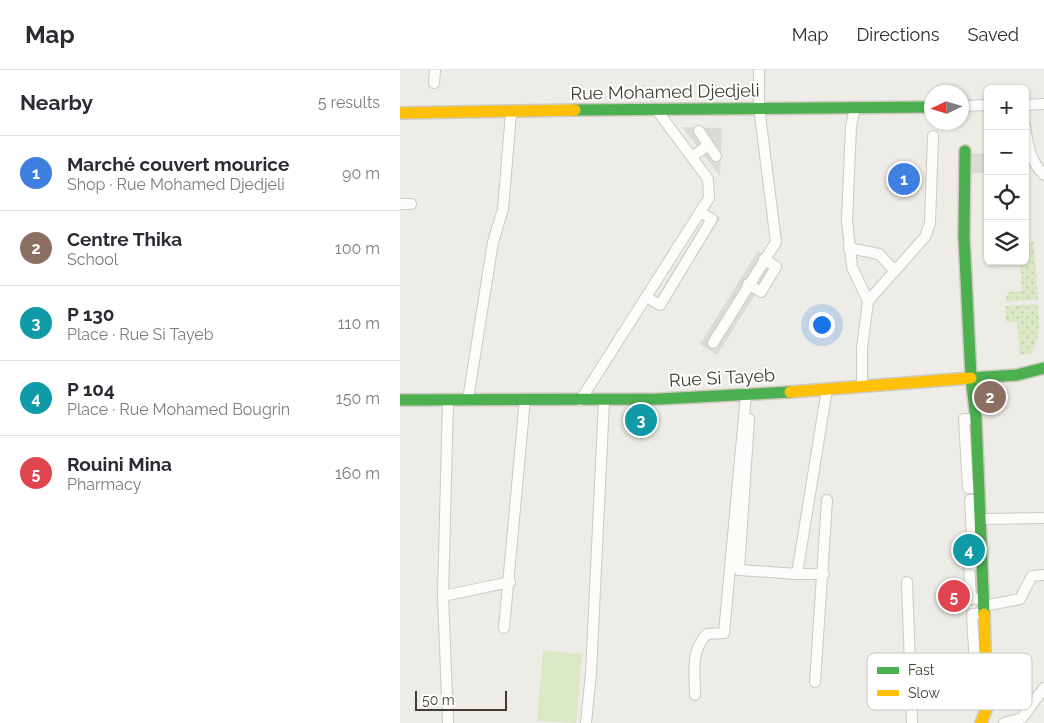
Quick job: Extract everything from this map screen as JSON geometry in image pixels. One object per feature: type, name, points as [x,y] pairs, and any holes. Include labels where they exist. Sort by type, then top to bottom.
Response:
[{"type":"street","points":[[434,70],[434,83]]},
{"type":"street","points":[[713,343],[764,259],[774,249],[777,235],[759,107],[759,70]]},
{"type":"street","points":[[1029,104],[1044,104]]},
{"type":"street","points":[[969,106],[984,106]]},
{"type":"street","name":"Rue Mohamed Djedjeli","points":[[400,113],[511,113],[759,107],[924,107]]},
{"type":"street","points":[[854,108],[851,128],[847,220],[852,267],[868,301],[862,348],[862,385]]},
{"type":"street","points":[[580,401],[709,198],[710,184],[656,109]]},
{"type":"street","points":[[468,399],[493,242],[503,209],[511,113]]},
{"type":"street","points":[[1026,130],[1032,158],[1035,165],[1044,175]]},
{"type":"street","points":[[699,131],[716,156]]},
{"type":"street","points":[[868,301],[925,236],[930,223],[933,136]]},
{"type":"street","points":[[692,157],[708,145]]},
{"type":"street","points":[[965,151],[964,237],[971,377],[976,419],[986,653]]},
{"type":"street","points":[[646,297],[660,305],[712,219],[700,212]]},
{"type":"street","points":[[849,248],[879,254],[895,271]]},
{"type":"street","points":[[748,284],[761,292],[776,267],[764,259]]},
{"type":"street","name":"Rue Si Tayeb","points":[[400,400],[525,399],[580,401],[746,395],[1017,375],[1044,368]]},
{"type":"street","points":[[797,574],[827,389]]},
{"type":"street","points":[[695,695],[694,654],[700,641],[707,634],[724,634],[746,395]]},
{"type":"street","points":[[504,628],[510,582],[525,399]]},
{"type":"street","points":[[448,400],[443,596],[448,723]]},
{"type":"street","points":[[586,723],[591,673],[604,400]]},
{"type":"street","points":[[749,419],[739,570],[824,574]]},
{"type":"street","points":[[979,494],[970,500],[972,535],[981,534]]},
{"type":"street","points":[[815,682],[824,574],[827,500]]},
{"type":"street","points":[[980,519],[1044,518]]},
{"type":"street","points":[[984,606],[1020,599],[1032,576],[1044,575]]},
{"type":"street","points":[[443,596],[510,582]]},
{"type":"street","points":[[907,582],[910,653]]},
{"type":"street","points":[[1032,704],[1044,688]]},
{"type":"street","points":[[912,710],[912,723]]},
{"type":"street","points":[[981,723],[987,710]]},
{"type":"street","points":[[1004,723],[1022,718],[1028,710]]},
{"type":"green space","points":[[1034,242],[1038,300],[1005,302],[1008,292],[1022,291],[1020,265],[1029,265],[1029,243]]},
{"type":"green space","points":[[1038,304],[1039,330],[1034,348],[1031,354],[1020,355],[1017,322],[1006,322],[1005,306]]},
{"type":"green space","points":[[543,650],[582,654],[576,723],[537,721]]},
{"type":"shaded area","points":[[682,127],[722,128],[720,176]]},
{"type":"shaded area","points":[[984,153],[984,172],[970,174],[968,154]]},
{"type":"shaded area","points":[[710,212],[720,218],[662,312],[652,305]]},
{"type":"shaded area","points":[[758,251],[782,266],[762,297],[756,293],[717,355],[700,344]]},
{"type":"traffic: fast","points":[[575,110],[924,107]]},
{"type":"traffic: fast","points":[[965,151],[964,237],[971,377],[976,419],[984,614]]},
{"type":"traffic: fast","points":[[971,378],[1017,375],[1044,368]]},
{"type":"traffic: fast","points":[[400,400],[659,399],[790,392]]},
{"type":"traffic: slow","points":[[400,113],[575,110]]},
{"type":"traffic: slow","points":[[790,392],[971,378]]},
{"type":"traffic: slow","points":[[984,614],[985,653]]},
{"type":"traffic: slow","points":[[981,723],[986,710]]},
{"type":"place","name":"Marché couvert mourice","points":[[904,179]]},
{"type":"place","name":"Centre Thika","points":[[990,397]]},
{"type":"place","name":"P 130","points":[[641,420]]},
{"type":"place","name":"P 104","points":[[969,550]]},
{"type":"place","name":"Rouini Mina","points":[[954,596]]}]
